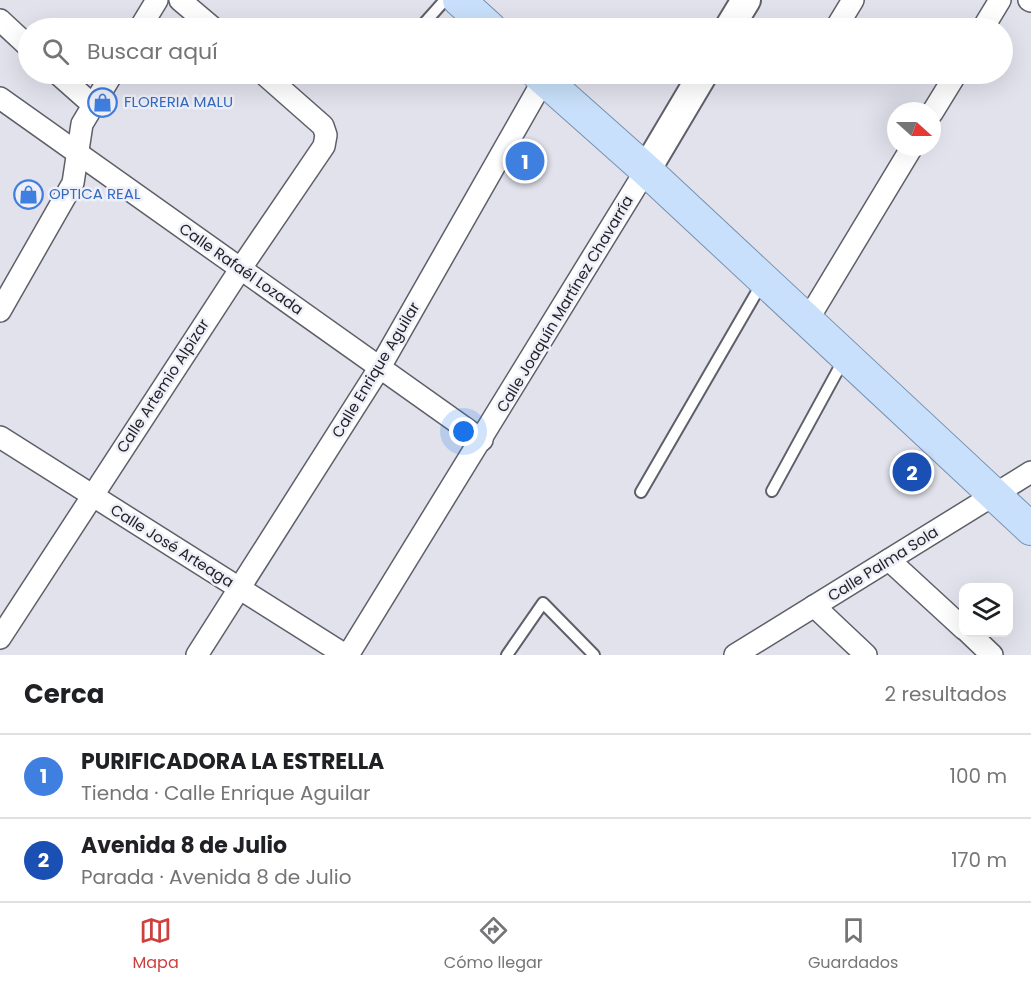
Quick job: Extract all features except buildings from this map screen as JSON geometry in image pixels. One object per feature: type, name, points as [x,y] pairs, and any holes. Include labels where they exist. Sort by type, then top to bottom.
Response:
[{"type":"main road","points":[[459,0],[479,18]]},
{"type":"main road","points":[[550,84],[646,170],[1031,529]]},
{"type":"street","points":[[146,18],[157,0]]},
{"type":"street","points":[[180,0],[201,18]]},
{"type":"street","points":[[735,18],[746,0]]},
{"type":"street","points":[[842,18],[853,0]]},
{"type":"street","points":[[989,18],[1000,0]]},
{"type":"street","points":[[0,20],[18,37]]},
{"type":"street","points":[[69,84],[93,105]]},
{"type":"street","points":[[0,311],[73,183],[80,154],[82,124],[106,84]]},
{"type":"street","name":"Calle Artemio Alpizar","points":[[0,638],[241,268],[324,146],[326,135],[322,126],[275,84]]},
{"type":"street","name":"Calle Enrique Aguilar","points":[[197,655],[380,367],[537,84]]},
{"type":"street","name":"Calle Joaquín Martínez Chavarría","points":[[346,655],[482,440],[697,84]]},
{"type":"street","points":[[939,102],[950,84]]},
{"type":"street","name":"Calle Rafaél Lozada","points":[[0,98],[482,440]]},
{"type":"street","points":[[807,321],[907,156]]},
{"type":"street","name":"Calle José Arteaga","points":[[0,437],[346,655]]},
{"type":"street","name":"Calle Palma Sola","points":[[739,654],[1031,472]]},
{"type":"street","points":[[889,560],[959,625]]},
{"type":"street","points":[[814,606],[866,655]]},
{"type":"street","points":[[972,637],[992,655]]},
{"type":"lane","points":[[429,18],[445,0]]},
{"type":"lane","points":[[641,492],[763,280]]},
{"type":"lane","points":[[772,491],[846,356]]},
{"type":"lane","points":[[507,655],[543,603],[594,655]]},
{"type":"place","name":"FLORERIA MALU","points":[[103,102]]},
{"type":"place","name":"PURIFICADORA LA ESTRELLA","points":[[525,161]]},
{"type":"place","name":"OPTICA REAL","points":[[28,194]]},
{"type":"place","name":"Avenida 8 de Julio","points":[[912,472]]}]
